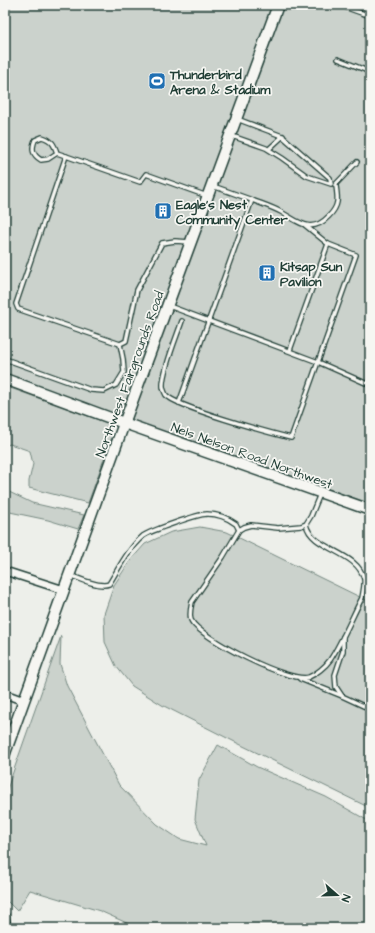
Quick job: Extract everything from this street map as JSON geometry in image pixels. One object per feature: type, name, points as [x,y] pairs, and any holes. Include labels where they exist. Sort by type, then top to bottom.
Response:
[{"type":"main road","name":"Northwest Fairgrounds Road","points":[[5,753],[124,423],[278,5]]},
{"type":"main road","name":"Nels Nelson Road Northwest","points":[[5,379],[124,423],[370,510]]},
{"type":"street","points":[[5,571],[64,590]]},
{"type":"street","points":[[5,694],[24,701]]},
{"type":"street","points":[[5,916],[7,928]]},
{"type":"lane","points":[[340,5],[370,16]]},
{"type":"lane","points":[[338,58],[370,72]]},
{"type":"lane","points":[[237,119],[283,136],[330,178],[331,184]]},
{"type":"lane","points":[[231,136],[269,150],[307,176],[336,186]]},
{"type":"lane","points":[[269,150],[283,136]]},
{"type":"lane","points":[[42,137],[50,140],[57,153],[48,159],[41,160],[35,156],[32,148],[35,140],[42,137]]},
{"type":"lane","points":[[57,153],[140,182],[146,174],[208,197]]},
{"type":"lane","points":[[66,156],[16,304],[18,309],[120,344],[126,341],[137,290],[162,243],[175,241],[191,242]]},
{"type":"lane","points":[[306,226],[321,224],[334,212],[338,200],[336,186],[357,162]]},
{"type":"lane","points":[[182,321],[164,374],[163,387],[166,395],[179,403],[249,427],[291,438],[356,255],[328,244],[306,226],[280,211],[212,185]]},
{"type":"lane","points":[[179,403],[252,200]]},
{"type":"lane","points":[[290,350],[328,244]]},
{"type":"lane","points":[[168,306],[290,350],[370,385]]},
{"type":"lane","points":[[5,359],[91,390],[104,391],[116,385],[124,372],[120,344]]},
{"type":"lane","points":[[320,493],[311,516],[306,524],[296,528],[251,525],[239,530],[223,557],[192,602],[190,609],[191,619],[198,628],[215,641],[262,665],[342,696],[370,709]]},
{"type":"lane","points":[[69,575],[106,586],[110,584],[129,552],[144,536],[152,530],[196,517],[208,514],[222,517],[236,524],[239,530]]},
{"type":"lane","points":[[297,678],[308,678],[330,661],[362,598],[364,578],[356,565],[310,534],[306,524]]},
{"type":"lane","points":[[342,696],[336,686],[335,675],[343,651],[343,636]]},
{"type":"shaded area","points":[[5,5],[370,5],[370,510],[5,379]]},
{"type":"shaded area","points":[[5,386],[110,424],[112,437],[88,503],[29,488],[33,464],[30,451],[10,444],[5,446]]},
{"type":"shaded area","points":[[5,490],[32,503],[84,515],[78,529],[48,520],[5,511]]},
{"type":"shaded area","points":[[200,527],[227,532],[370,602],[370,808],[162,705],[132,686],[116,666],[105,642],[104,614],[114,585],[130,561],[145,544],[171,532]]},
{"type":"shaded area","points":[[61,636],[60,664],[67,686],[119,785],[157,824],[179,839],[206,846],[195,819],[199,780],[218,745],[257,767],[326,797],[365,819],[370,820],[370,928],[138,928],[100,911],[30,890],[17,911],[5,899],[5,795]]},
{"type":"place","name":"Thunderbird Arena & Stadium","points":[[157,81]]},
{"type":"place","name":"Eagle's Nest Community Center","points":[[163,211]]},
{"type":"place","name":"Kitsap Sun Pavilion","points":[[267,273]]}]
